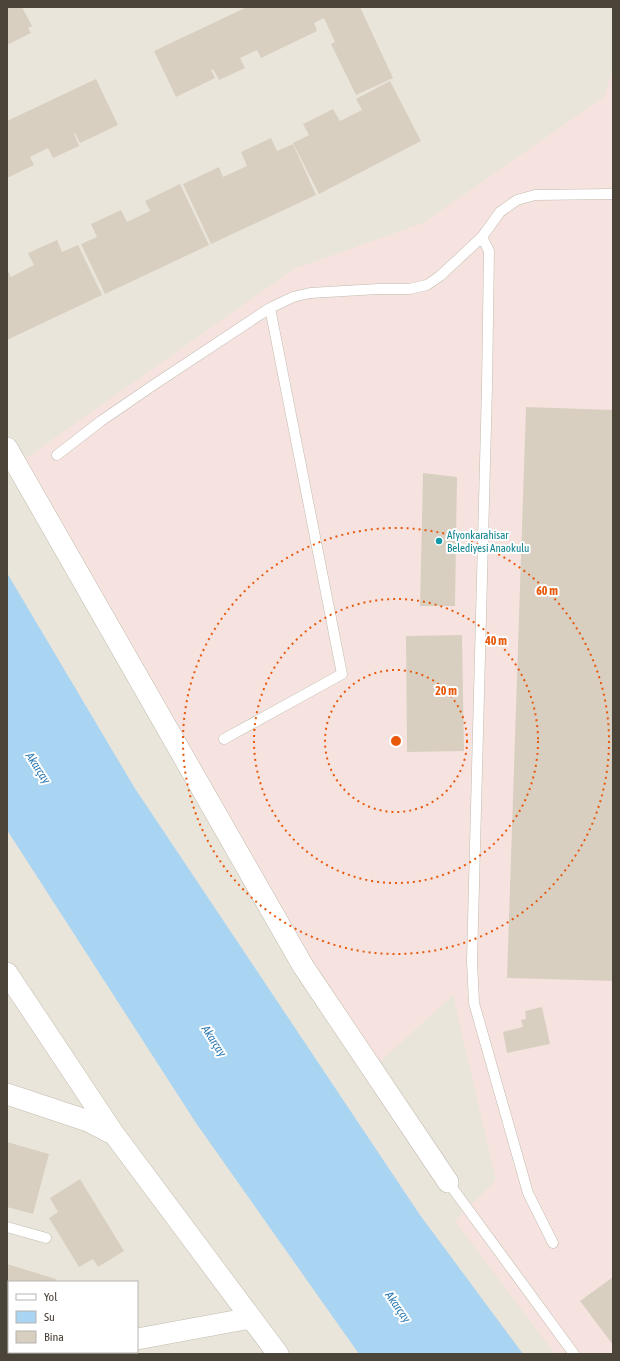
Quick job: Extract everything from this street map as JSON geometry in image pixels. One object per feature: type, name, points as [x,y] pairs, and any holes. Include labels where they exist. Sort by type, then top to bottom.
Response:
[{"type":"street","points":[[7,448],[303,966],[448,1182]]},
{"type":"street","points":[[7,973],[114,1134],[278,1354]]},
{"type":"street","points":[[7,1094],[88,1121],[114,1134]]},
{"type":"street","points":[[138,1339],[251,1318]]},
{"type":"lane","points":[[57,455],[101,421],[152,386],[270,308],[293,297],[310,293],[378,289],[409,289],[427,285],[440,276],[482,237],[500,212],[518,200],[535,195],[613,194]]},
{"type":"lane","points":[[482,237],[489,251],[487,387],[472,961],[474,1003],[528,1193],[553,1244]]},
{"type":"lane","points":[[224,739],[342,674],[270,308]]},
{"type":"lane","points":[[448,1182],[574,1354]]},
{"type":"lane","points":[[7,1227],[46,1238]]},
{"type":"shaded area","points":[[7,7],[613,7],[613,1354],[7,1354]]},
{"type":"shaded area","points":[[613,67],[613,1354],[555,1354],[455,1221],[496,1180],[453,995],[373,1068],[25,459],[294,269],[423,223],[604,97]]},
{"type":"water","name":"Akarçay","points":[[7,573],[134,787],[420,1215],[523,1354],[359,1354],[196,1123],[7,830]]},
{"type":"building","points":[[7,7],[22,7],[32,26],[28,28],[31,33],[7,45]]},
{"type":"building","points":[[247,7],[360,7],[393,78],[356,95],[331,44],[335,42],[324,18],[314,23],[317,31],[261,58],[257,50],[240,58],[245,68],[219,80],[213,69],[211,70],[215,78],[176,97],[154,51]]},
{"type":"building","points":[[96,79],[118,125],[80,143],[75,133],[74,134],[79,146],[53,158],[48,148],[30,157],[34,165],[7,178],[7,121]]},
{"type":"building","points":[[390,81],[421,141],[319,194],[293,143],[309,135],[303,124],[333,109],[340,121],[362,110],[356,99]]},
{"type":"building","points":[[271,138],[277,151],[293,144],[316,195],[211,244],[183,184],[219,167],[223,177],[247,166],[241,152]]},
{"type":"building","points":[[180,184],[209,245],[105,294],[81,244],[97,237],[91,224],[121,210],[127,222],[150,211],[145,201]]},
{"type":"building","points":[[57,240],[62,252],[78,245],[102,295],[7,340],[7,269],[11,277],[34,265],[28,253]]},
{"type":"building","points":[[526,407],[613,410],[613,981],[507,978]]},
{"type":"building","name":"Afyonkarahisar Belediyesi Anaokulu","points":[[423,473],[457,477],[455,606],[420,606]]},
{"type":"building","points":[[462,635],[464,751],[407,752],[406,636]]},
{"type":"building","points":[[542,1007],[550,1044],[507,1053],[503,1032],[523,1027],[521,1020],[526,1019],[525,1011]]},
{"type":"building","points":[[7,1142],[49,1154],[33,1214],[7,1207]]},
{"type":"building","points":[[80,1179],[124,1251],[98,1267],[93,1259],[79,1267],[49,1218],[58,1212],[50,1198]]},
{"type":"building","points":[[7,1264],[56,1279],[55,1281],[8,1281],[7,1301]]},
{"type":"building","points":[[613,1277],[613,1345],[580,1301]]},
{"type":"place","name":"Afyonkarahisar Belediyesi Anaokulu","points":[[439,541]]}]
